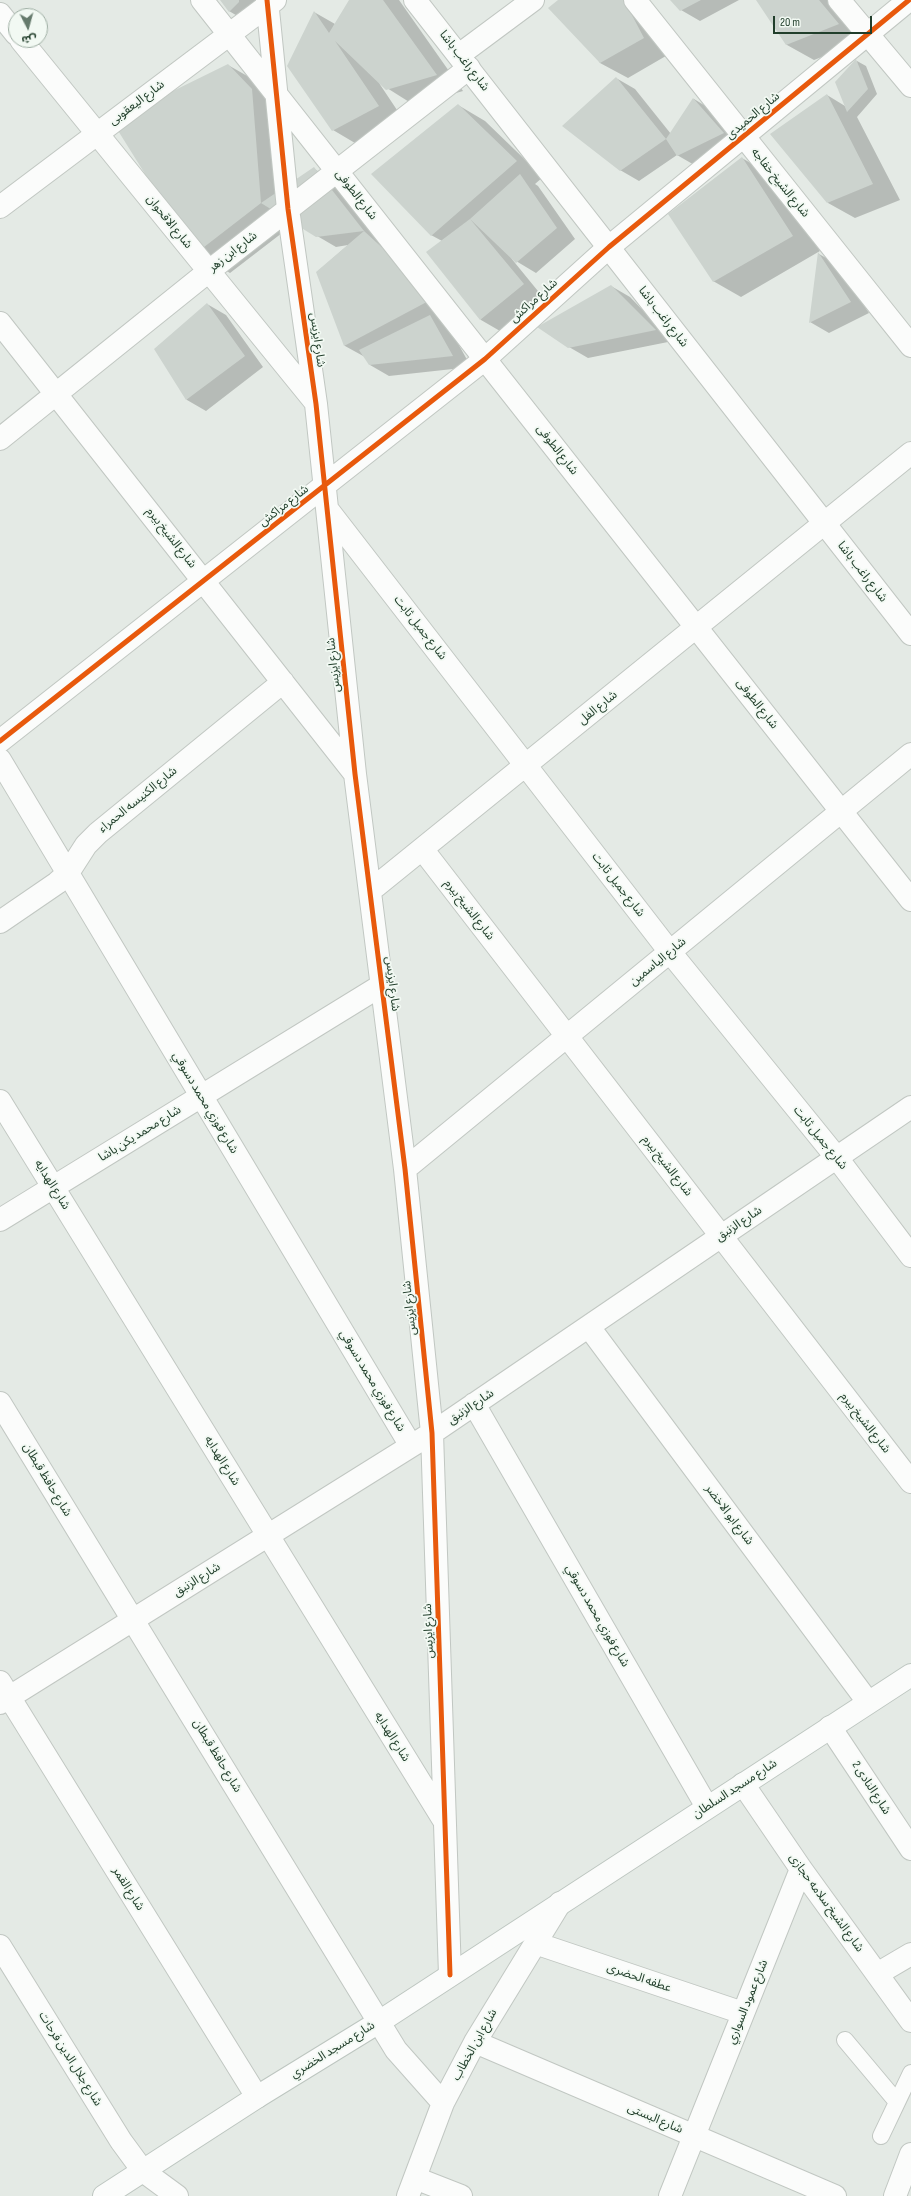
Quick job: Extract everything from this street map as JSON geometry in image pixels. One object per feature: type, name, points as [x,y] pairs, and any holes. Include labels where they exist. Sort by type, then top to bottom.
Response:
[{"type":"street","name":"شارع الطوفى","points":[[202,0],[911,900]]},
{"type":"street","name":"شارع راغب باشا","points":[[415,0],[911,634]]},
{"type":"street","name":"شارع ابن زهر","points":[[0,439],[209,271],[337,171],[464,62],[533,0]]},
{"type":"street","name":"شارع الشيخ خفاجه","points":[[635,0],[911,346]]},
{"type":"street","points":[[839,0],[911,86]]},
{"type":"street","name":"شارع الحميدى","points":[[609,247],[909,0]]},
{"type":"street","name":"شارع اليعقوبى","points":[[0,207],[270,2]]},
{"type":"street","name":"شارع ايزيس","points":[[270,2],[288,209],[316,404],[355,774],[405,1169],[432,1433],[439,1622],[443,1820],[450,1975]]},
{"type":"street","points":[[0,14],[8,24]]},
{"type":"street","name":"شارع الاقحوان","points":[[28,48],[316,404]]},
{"type":"street","name":"شارع مراكش","points":[[0,741],[485,359],[609,247]]},
{"type":"street","name":"شارع الشيخ بيرم","points":[[0,322],[355,774]]},
{"type":"street","name":"شارع الفل","points":[[370,891],[423,850],[824,523],[911,454]]},
{"type":"street","name":"شارع جميل ثابت","points":[[328,510],[670,952],[837,1158],[911,1256]]},
{"type":"street","name":"شارع الكنيسه الحمراء","points":[[0,922],[68,874],[76,858],[98,833],[282,682]]},
{"type":"street","name":"شارع الياسمين","points":[[405,1169],[911,754]]},
{"type":"street","name":"شارع فوزي محمد دسوقي","points":[[0,760],[411,1446]]},
{"type":"street","name":"شارع الشيخ بيرم","points":[[423,850],[911,1482]]},
{"type":"street","name":"شارع محمد يكن باشا","points":[[0,1220],[382,985]]},
{"type":"street","name":"شارع الهدايه","points":[[0,1101],[443,1820]]},
{"type":"street","name":"شارع الزنبق","points":[[3,1694],[133,1620],[432,1433],[911,1107]]},
{"type":"street","name":"شارع ابو الاخضر","points":[[589,1327],[868,1702]]},
{"type":"street","name":"شارع حافظ قبطان","points":[[0,1403],[396,2050],[443,2103]]},
{"type":"street","name":"شارع فوزي محمد دسوقي","points":[[474,1404],[707,1807]]},
{"type":"street","name":"شارع مسجد السلطان","points":[[560,1903],[911,1675]]},
{"type":"street","name":"شارع القمر","points":[[3,1694],[257,2096]]},
{"type":"street","name":"شارع النادى 2","points":[[830,1727],[911,1849]]},
{"type":"street","name":"شارع الشيخ سلامه حجازى","points":[[743,1784],[801,1869],[911,2021]]},
{"type":"street","name":"شارع عمود السواري","points":[[670,2196],[801,1869]]},
{"type":"street","name":"شارع مسجد الخضري","points":[[104,2196],[257,2096],[379,2022],[560,1903]]},
{"type":"street","name":"شارع ابن الخطاب","points":[[411,2187],[443,2103],[475,2042],[560,1903]]},
{"type":"street","name":"عطفه الحضرى","points":[[535,1943],[743,2013]]},
{"type":"street","name":"شارع جلال الدين فرحات","points":[[0,1946],[121,2141],[143,2171],[177,2196]]},
{"type":"street","points":[[877,1974],[911,1954]]},
{"type":"street","name":"شارع البستى","points":[[475,2042],[835,2196]]},
{"type":"street","points":[[895,2196],[911,2154]]},
{"type":"street","points":[[411,2187],[462,2196]]},
{"type":"lane","points":[[845,2040],[897,2102]]},
{"type":"lane","points":[[881,2136],[911,2073]]},
{"type":"building","points":[[220,0],[239,0],[239,2],[229,12]]},
{"type":"building","points":[[349,0],[383,0],[437,75],[386,90],[335,41],[379,106],[332,131],[287,66],[314,11],[329,33]]},
{"type":"building","points":[[558,0],[624,0],[644,38],[600,63],[548,8]]},
{"type":"building","points":[[670,0],[701,0],[680,11]]},
{"type":"building","points":[[756,0],[819,0],[839,24],[786,45]]},
{"type":"building","points":[[856,59],[868,89],[847,112],[835,82]]},
{"type":"building","points":[[228,64],[252,89],[261,203],[195,254],[112,121]]},
{"type":"building","points":[[616,77],[666,139],[620,171],[562,126]]},
{"type":"building","points":[[827,94],[873,184],[827,203],[770,134]]},
{"type":"building","points":[[693,98],[724,133],[677,156],[666,139]]},
{"type":"building","points":[[458,104],[517,161],[431,236],[371,174]]},
{"type":"building","points":[[742,157],[793,236],[713,282],[668,214]]},
{"type":"building","points":[[314,167],[364,231],[316,237],[261,203]]},
{"type":"building","points":[[520,174],[557,228],[516,263],[470,219]]},
{"type":"building","points":[[470,219],[524,284],[480,320],[426,252]]},
{"type":"building","points":[[364,231],[436,297],[344,346],[316,272]]},
{"type":"building","points":[[818,252],[851,302],[809,323]]},
{"type":"building","points":[[611,285],[656,330],[568,348],[537,327]]},
{"type":"building","points":[[207,303],[245,356],[186,400],[154,349]]},
{"type":"building","points":[[430,315],[453,356],[369,365],[359,350]]},
{"type":"cycle path","points":[[267,0],[288,209],[316,404],[355,774],[405,1169],[432,1433],[450,1975]]},
{"type":"cycle path","points":[[0,741],[485,359],[609,247],[909,0]]}]
